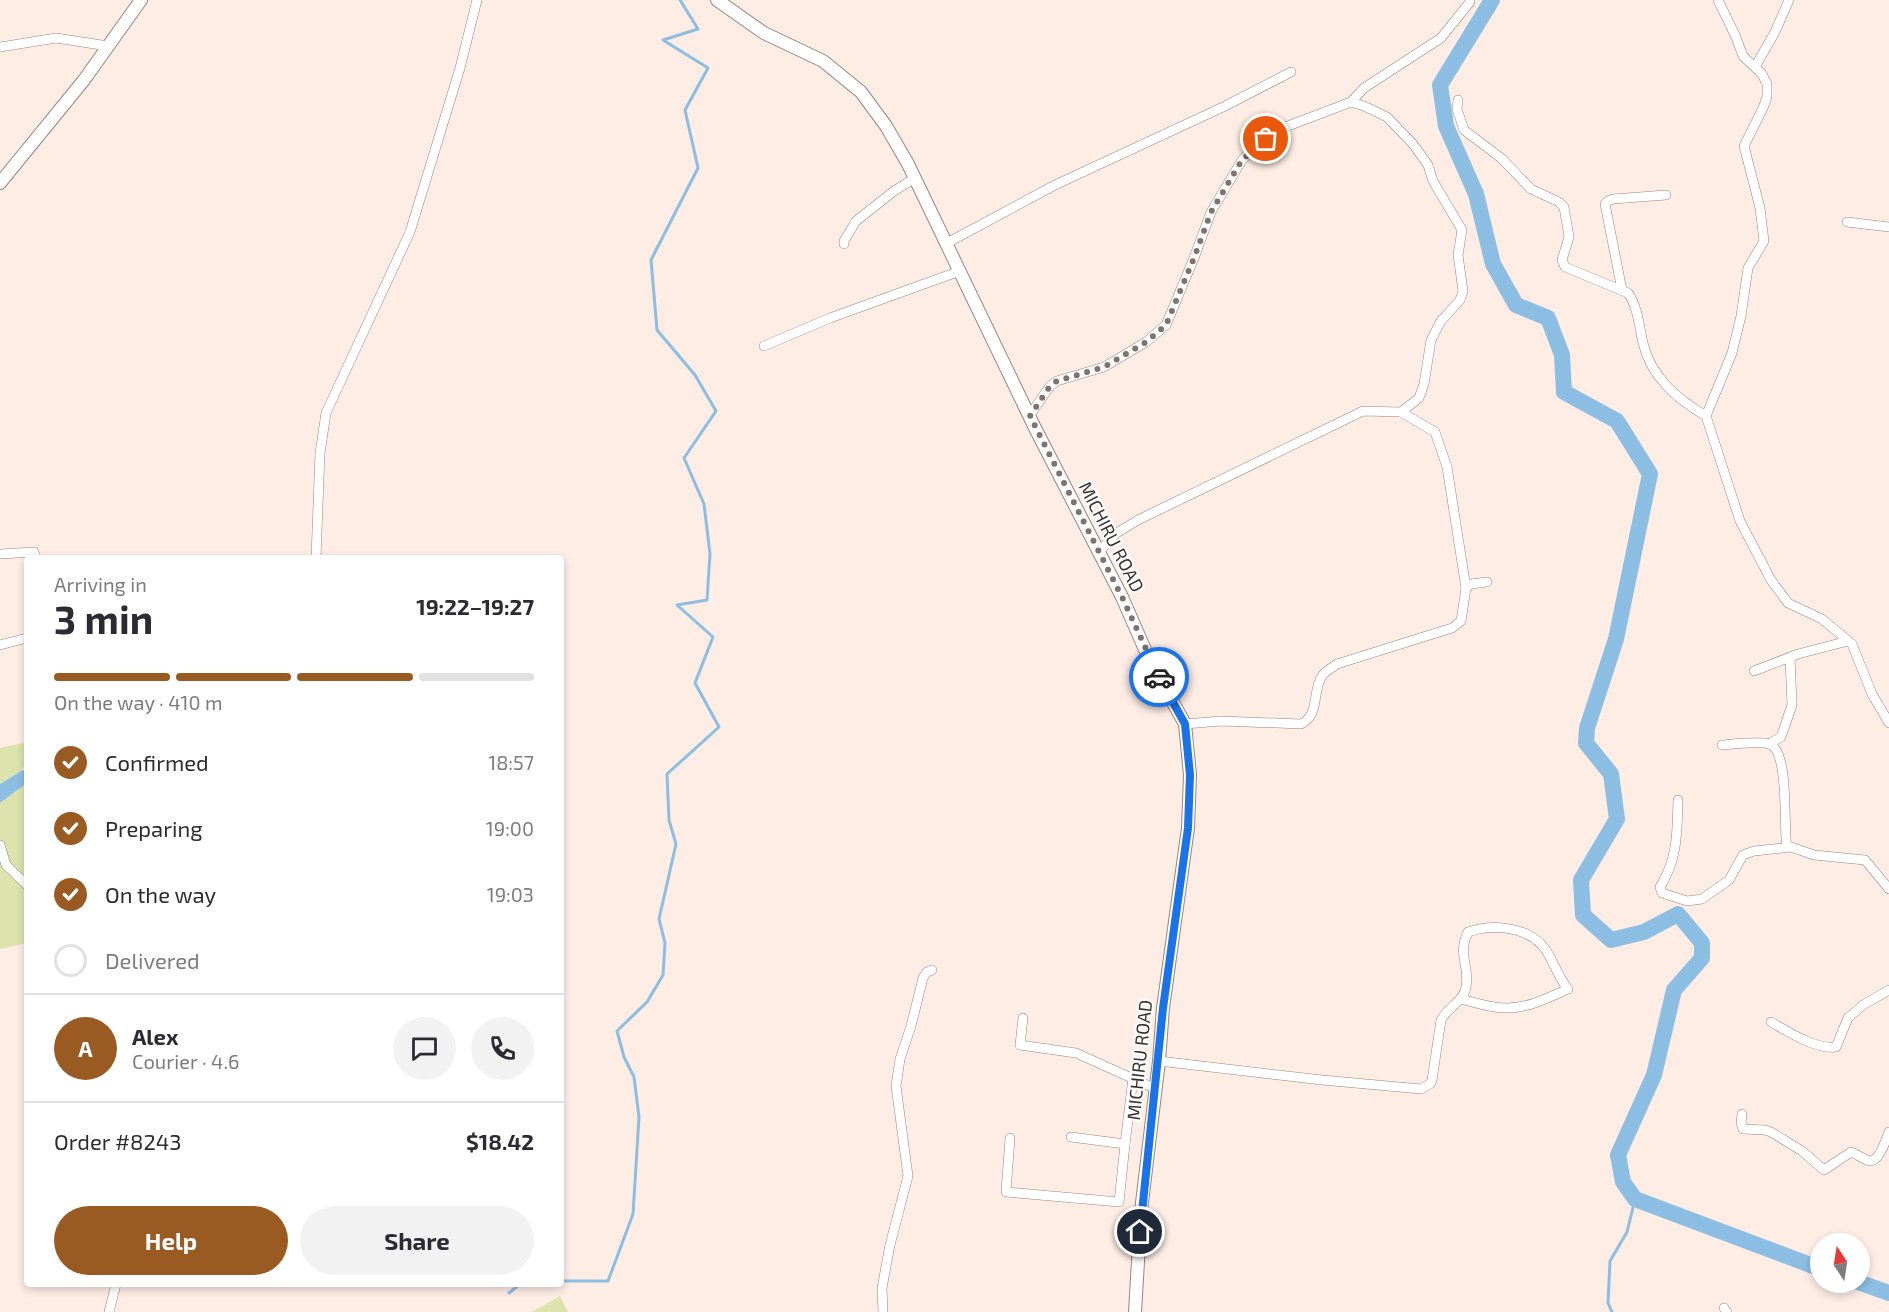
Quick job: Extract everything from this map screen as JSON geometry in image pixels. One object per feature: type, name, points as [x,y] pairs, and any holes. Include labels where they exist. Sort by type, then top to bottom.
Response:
[{"type":"street","points":[[0,183],[84,80],[141,0]]},
{"type":"street","points":[[316,555],[320,453],[326,413],[410,232],[460,68],[477,0]]},
{"type":"street","name":"MICHIRU ROAD","points":[[717,0],[764,33],[823,61],[861,92],[886,126],[915,178],[1150,660],[1185,724],[1190,775],[1188,828],[1163,1008],[1141,1211],[1135,1312]]},
{"type":"street","points":[[1706,416],[1732,353],[1741,316],[1748,268],[1764,241],[1760,208],[1744,146],[1767,96],[1765,79],[1743,56],[1718,0]]},
{"type":"street","points":[[1755,67],[1776,32],[1789,0]]},
{"type":"street","points":[[1030,416],[1050,386],[1057,381],[1104,367],[1146,342],[1166,325],[1211,212],[1242,160],[1280,129],[1351,102],[1364,88],[1441,38],[1470,2]]},
{"type":"street","points":[[0,47],[56,38],[108,46]]},
{"type":"street","points":[[947,243],[1055,185],[1291,72]]},
{"type":"street","points":[[1458,100],[1457,109],[1464,130],[1501,158],[1531,189],[1559,202],[1564,207],[1569,237],[1562,260],[1565,267],[1622,290],[1632,298],[1644,345],[1654,371],[1660,380],[1683,400],[1706,416],[1743,529],[1781,596],[1797,608],[1813,613],[1822,619],[1852,644],[1872,694],[1889,723]]},
{"type":"street","points":[[1351,102],[1387,117],[1413,144],[1428,165],[1433,181],[1462,230],[1458,255],[1463,291],[1460,300],[1441,321],[1431,340],[1424,384],[1419,398],[1401,412]]},
{"type":"street","points":[[844,244],[855,220],[915,178]]},
{"type":"street","points":[[1622,290],[1605,204],[1613,199],[1666,195]]},
{"type":"street","points":[[1847,222],[1889,227]]},
{"type":"street","points":[[764,346],[830,318],[960,271]]},
{"type":"street","points":[[1099,552],[1115,534],[1138,520],[1363,411],[1401,412],[1435,432],[1447,467],[1466,588],[1461,621],[1458,625],[1337,664],[1320,678],[1312,713],[1307,721],[1301,724],[1221,721],[1185,724]]},
{"type":"street","points":[[0,555],[34,552],[35,555]]},
{"type":"street","points":[[1466,588],[1488,582]]},
{"type":"street","points":[[0,645],[24,639]]},
{"type":"street","points":[[1754,671],[1790,657],[1848,641]]},
{"type":"street","points":[[1722,745],[1769,744],[1782,737],[1792,705],[1790,657]]},
{"type":"street","points":[[1769,744],[1776,749],[1780,759],[1784,785],[1787,847]]},
{"type":"street","points":[[1678,800],[1677,845],[1668,873],[1660,887],[1662,893],[1687,901],[1701,899],[1729,880],[1737,864],[1748,852],[1787,847],[1797,848],[1814,855],[1861,858],[1889,889]]},
{"type":"street","points":[[0,844],[6,865],[24,882]]},
{"type":"street","points":[[1159,1061],[1421,1089],[1430,1084],[1432,1080],[1444,1012],[1460,999],[1467,985],[1462,950],[1463,941],[1468,932],[1485,927],[1520,931],[1542,945],[1562,983],[1568,989],[1518,1007],[1506,1008],[1460,999]]},
{"type":"street","points":[[883,1312],[882,1288],[890,1245],[908,1176],[896,1086],[923,978],[927,972],[932,970]]},
{"type":"street","points":[[1771,1022],[1800,1039],[1829,1048],[1836,1047],[1848,1018],[1863,1005],[1889,990]]},
{"type":"street","points":[[1023,1018],[1020,1045],[1076,1053],[1156,1089]]},
{"type":"street","points":[[1010,1138],[1006,1192],[1119,1202],[1133,1078]]},
{"type":"street","points":[[1742,1114],[1743,1129],[1771,1132],[1802,1151],[1824,1170],[1851,1152],[1869,1161],[1874,1160],[1889,1132]]},
{"type":"street","points":[[1071,1137],[1125,1144]]},
{"type":"street","points":[[109,1312],[115,1287]]},
{"type":"green space","points":[[24,743],[23,769],[0,784],[0,748]]},
{"type":"green space","points":[[24,785],[24,880],[7,864],[0,840],[0,803]]},
{"type":"green space","points":[[0,862],[24,886],[24,944],[0,949]]},
{"type":"green space","points":[[560,1296],[568,1312],[532,1312]]},
{"type":"water","points":[[24,770],[24,785],[0,803],[0,784]]},
{"type":"waterway","points":[[564,1281],[608,1281],[633,1214],[639,1117],[634,1077],[624,1057],[617,1031],[647,1002],[663,975],[665,943],[659,919],[676,844],[669,820],[667,774],[719,727],[695,683],[713,637],[677,605],[707,600],[710,554],[704,504],[684,458],[716,411],[695,375],[657,330],[651,260],[698,168],[685,110],[708,68],[663,40],[698,29],[680,0]]},
{"type":"waterway","points":[[1492,0],[1440,85],[1446,126],[1476,194],[1493,264],[1516,305],[1548,318],[1562,355],[1564,392],[1617,421],[1650,474],[1616,639],[1587,728],[1586,743],[1611,774],[1617,819],[1581,880],[1583,915],[1611,940],[1644,932],[1678,914],[1702,943],[1702,958],[1674,990],[1654,1075],[1618,1155],[1623,1182],[1635,1199],[1810,1265]]},
{"type":"waterway","points":[[1612,1312],[1608,1303],[1610,1261],[1627,1232],[1635,1199]]},
{"type":"waterway","points":[[1870,1286],[1889,1293]]},
{"type":"waterway","points":[[509,1293],[516,1287]]},
{"type":"way so far","points":[[1159,677],[1122,597],[1030,416],[1043,393],[1057,381],[1104,367],[1146,342],[1166,325],[1211,212],[1242,160],[1266,139]]},
{"type":"route","points":[[1140,1232],[1163,1008],[1188,828],[1190,775],[1185,724],[1159,677]]}]
